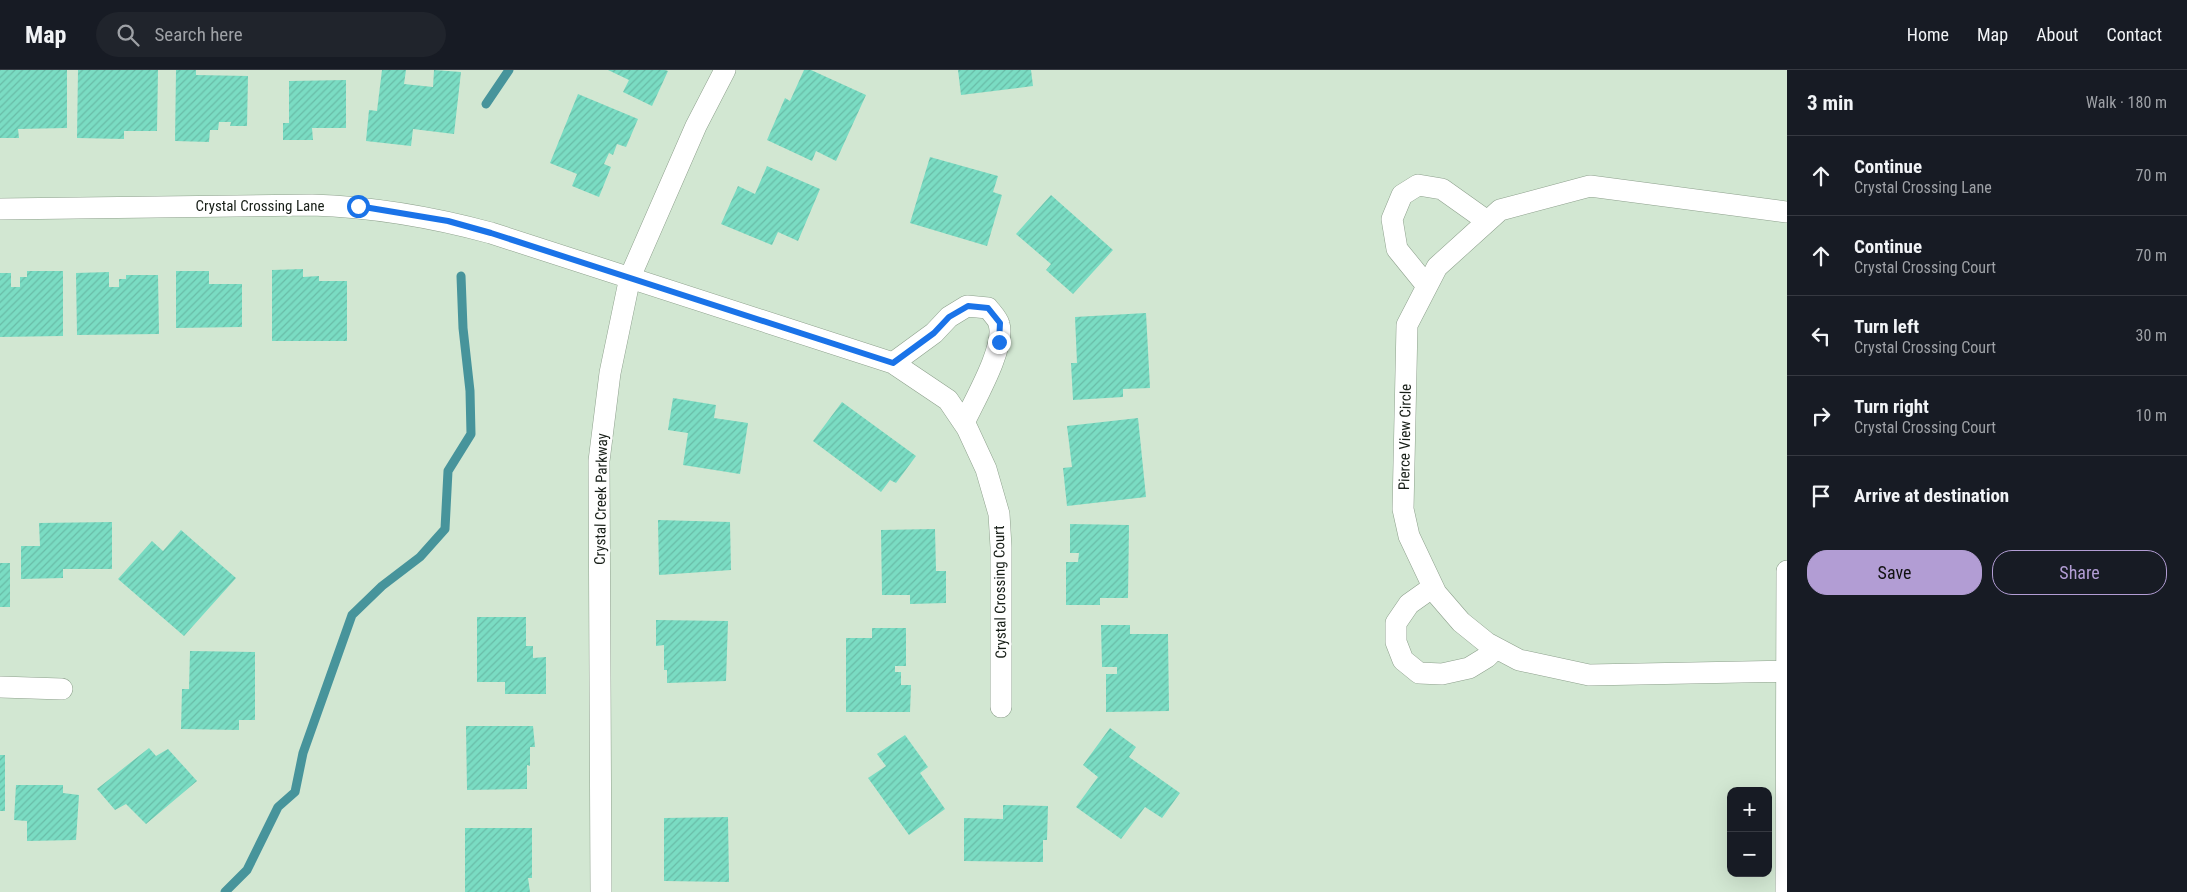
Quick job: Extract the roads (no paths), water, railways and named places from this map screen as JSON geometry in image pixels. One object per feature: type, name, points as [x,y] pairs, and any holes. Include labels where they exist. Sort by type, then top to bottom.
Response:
[{"type":"street","name":"Crystal Creek Parkway","points":[[601,892],[599,461],[610,373],[630,277],[696,126],[725,70]]},
{"type":"street","points":[[1427,286],[1397,249],[1392,219],[1402,194],[1418,185],[1442,190],[1488,222]]},
{"type":"street","name":"Pierce View Circle","points":[[1787,212],[1590,186],[1500,210],[1437,266],[1407,325],[1403,509],[1409,536],[1433,587],[1461,622],[1496,648],[1520,660],[1589,675],[1787,671]]},
{"type":"street","name":"Crystal Crossing Lane","points":[[0,209],[358,206],[448,221],[630,277]]},
{"type":"street","name":"Crystal Crossing Court","points":[[630,277],[893,363],[948,400],[964,423],[986,469],[999,514],[1001,547],[1000,707]]},
{"type":"street","points":[[893,363],[934,333],[949,317],[968,306],[988,308],[1000,323],[999,342],[993,361],[964,423]]},
{"type":"street","points":[[1786,892],[1787,571]]},
{"type":"street","points":[[1433,587],[1409,604],[1396,623],[1396,642],[1403,660],[1419,673],[1442,674],[1469,668],[1488,657],[1496,648]]},
{"type":"street","points":[[0,688],[62,689]]},
{"type":"waterway","points":[[486,104],[509,70]]},
{"type":"waterway","points":[[225,892],[247,870],[278,807],[295,792],[303,753],[352,615],[382,586],[420,557],[445,529],[448,471],[471,434],[470,391],[463,328],[461,276]]}]
